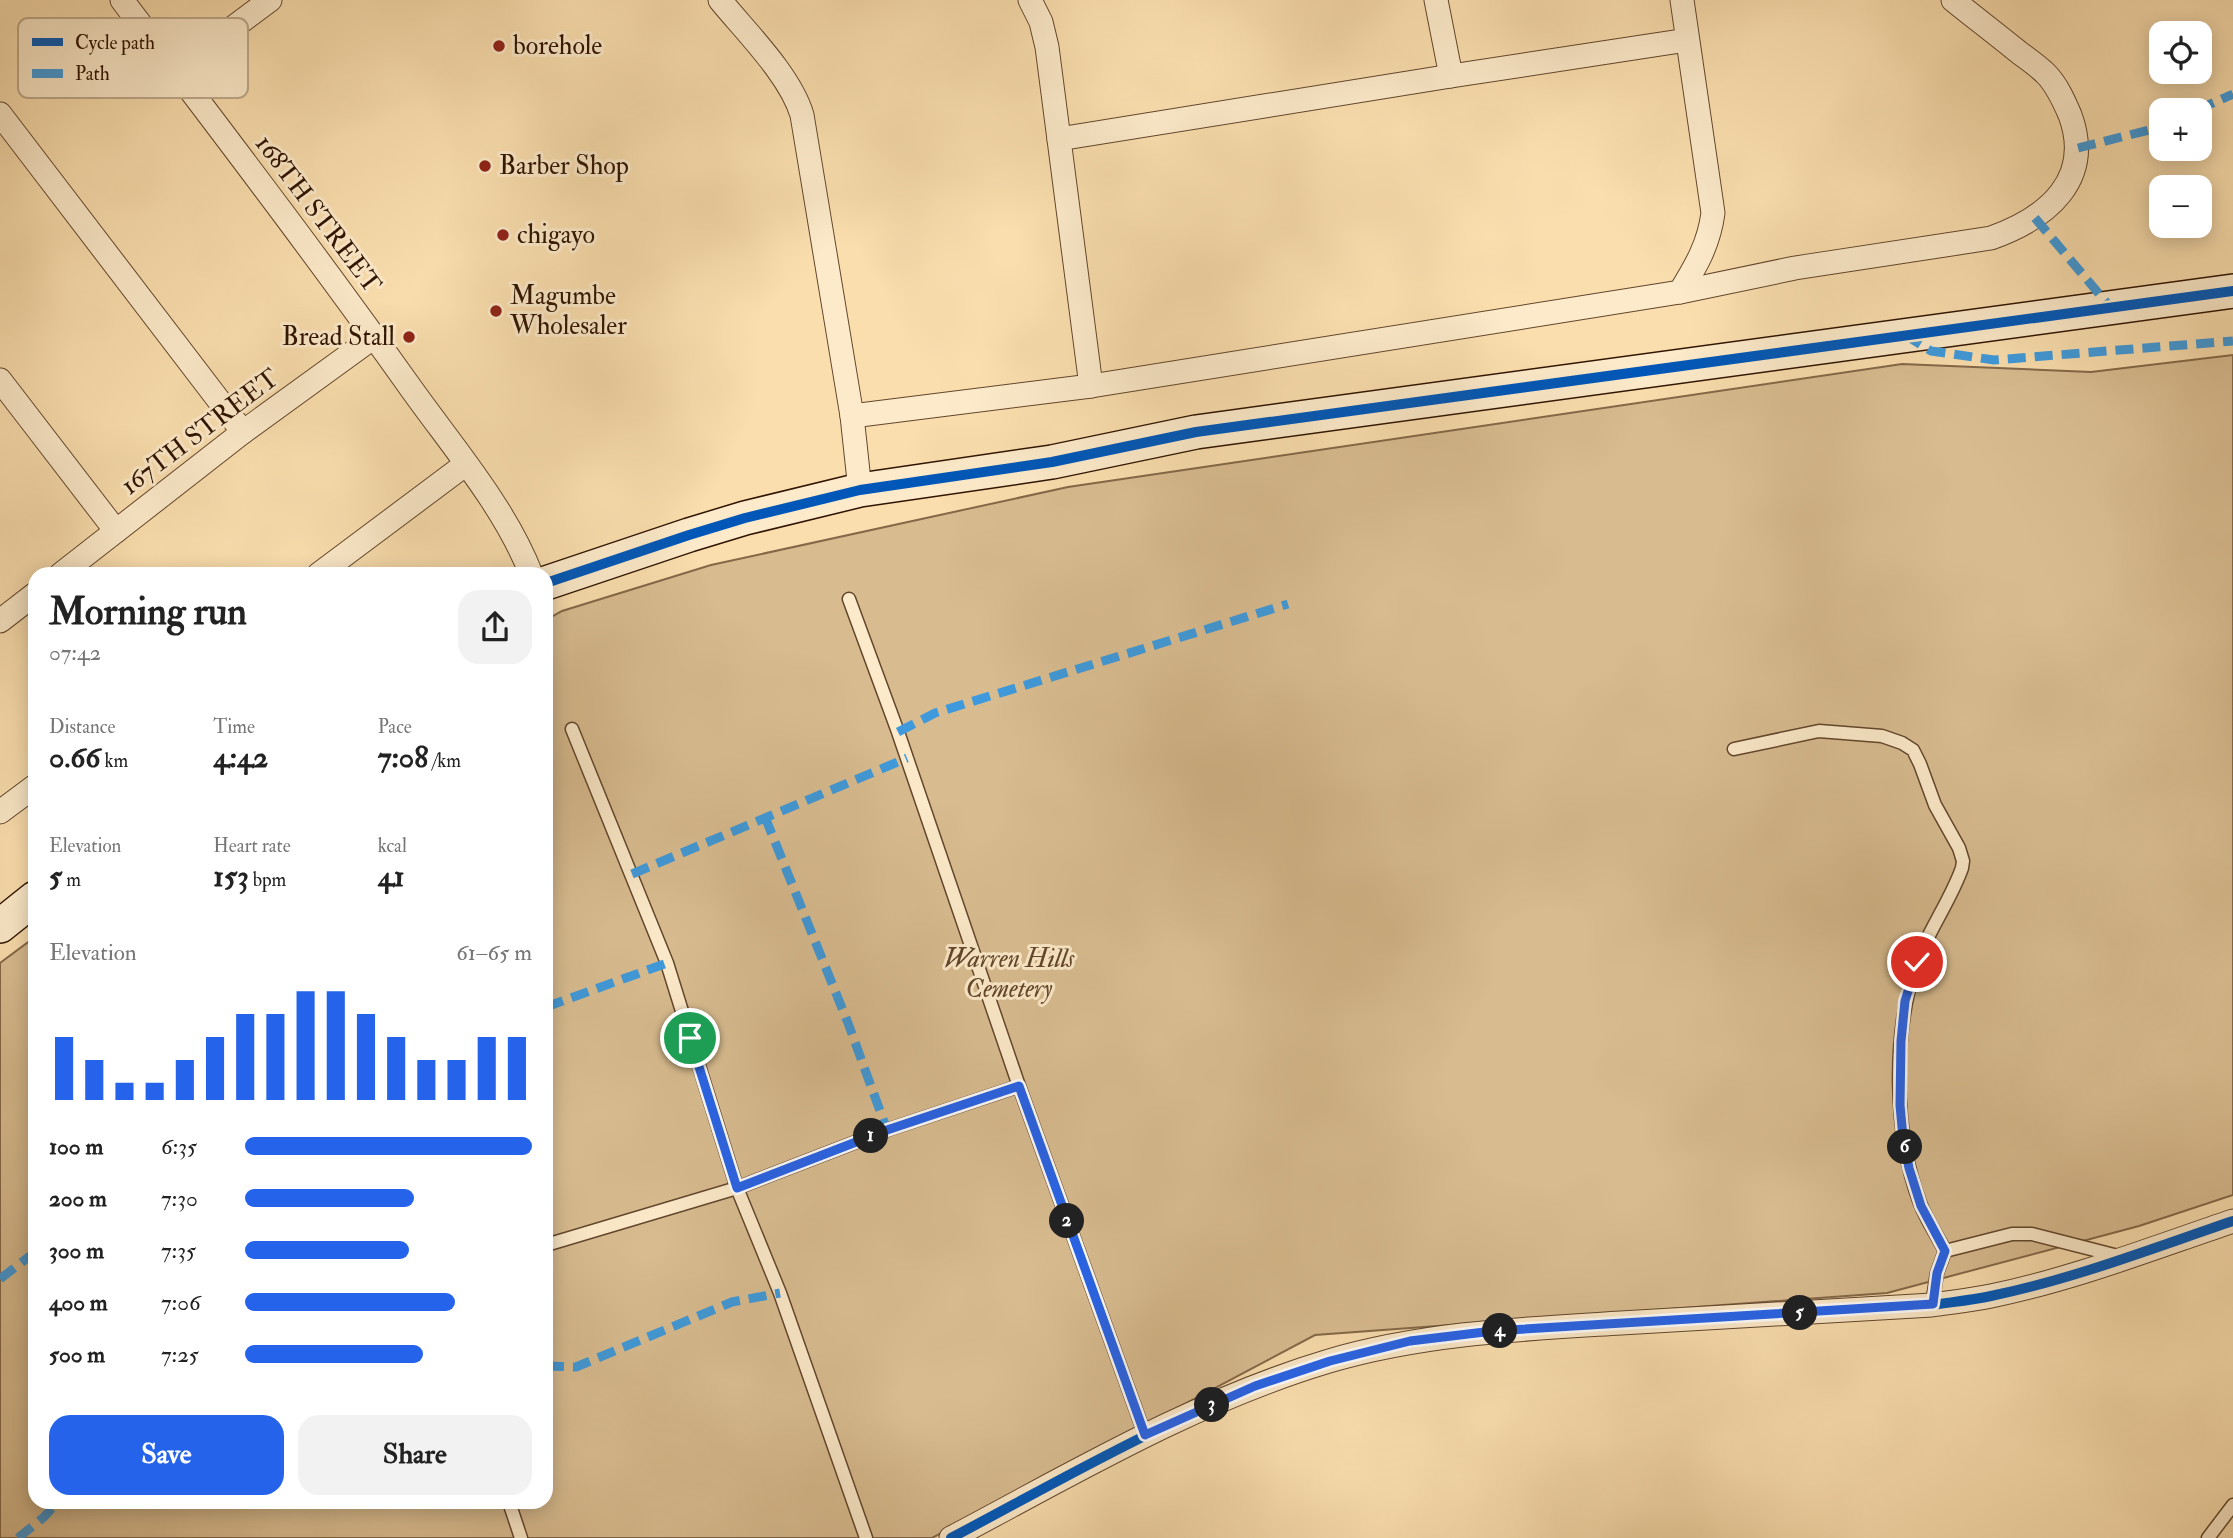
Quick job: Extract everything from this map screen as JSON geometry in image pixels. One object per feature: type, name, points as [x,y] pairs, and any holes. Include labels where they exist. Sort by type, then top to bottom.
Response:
[{"type":"street","name":"168TH STREET","points":[[122,0],[136,18]]},
{"type":"street","points":[[247,18],[271,0]]},
{"type":"street","points":[[720,0],[782,77],[800,107],[852,416],[860,490]]},
{"type":"street","points":[[1030,0],[1041,22],[1047,47],[1091,386]]},
{"type":"street","points":[[1436,0],[1451,76]]},
{"type":"street","points":[[1680,292],[1700,259],[1711,230],[1713,213],[1682,0]]},
{"type":"street","points":[[852,416],[1091,386],[1680,292],[1794,268],[1991,238],[2035,218],[2057,200],[2072,172],[2078,148],[2064,99],[2047,74],[1953,0]]},
{"type":"street","points":[[1059,139],[1687,40]]},
{"type":"street","name":"168TH STREET","points":[[196,98],[466,464],[520,547],[528,567]]},
{"type":"street","points":[[0,114],[243,432]]},
{"type":"street","points":[[553,581],[745,518],[860,490],[1052,462],[1196,432],[2233,291]]},
{"type":"street","name":"167TH STREET","points":[[70,567],[243,432],[374,337]]},
{"type":"street","points":[[0,380],[116,531]]},
{"type":"street","points":[[328,567],[466,464]]},
{"type":"street","points":[[0,621],[28,599]]},
{"type":"street","points":[[0,812],[28,791]]},
{"type":"street","points":[[0,926],[28,904]]},
{"type":"street","points":[[951,1538],[1145,1435],[1255,1386],[1330,1361],[1410,1341],[1493,1331],[1933,1304],[1989,1296],[2126,1258],[2233,1221]]},
{"type":"lane","points":[[849,599],[898,732],[1019,1086],[1145,1435]]},
{"type":"lane","points":[[572,729],[667,963],[737,1188],[780,1293],[866,1538]]},
{"type":"lane","points":[[1734,749],[1819,731],[1882,736],[1902,743],[1913,751],[1936,805],[1959,848],[1962,868],[1917,962],[1905,1001],[1901,1041],[1900,1105],[1909,1168],[1921,1206],[1945,1251],[1937,1273],[1933,1304]]},
{"type":"lane","points":[[553,1243],[737,1188],[887,1130],[1019,1086]]},
{"type":"lane","points":[[1945,1251],[2012,1234],[2032,1234],[2126,1258]]},
{"type":"lane","points":[[2208,1538],[2233,1505]]},
{"type":"lane","points":[[511,1509],[521,1538]]},
{"type":"green space","name":"Warren Hills Cemetery","points":[[2233,355],[2233,1195],[2139,1226],[1887,1293],[1315,1335],[932,1538],[0,1538],[0,963],[28,942],[28,1509],[553,1509],[553,616],[562,611],[711,565],[1068,487],[1902,364],[2091,372]]},
{"type":"marked path","points":[[2212,103],[2233,94]]},
{"type":"marked path","points":[[2078,148],[2149,130]]},
{"type":"marked path","points":[[2035,218],[2111,308]]},
{"type":"marked path","points":[[1905,335],[1931,351],[1994,360],[2233,341]]},
{"type":"marked path","points":[[898,732],[935,713],[1288,604]]},
{"type":"marked path","points":[[632,874],[907,758]]},
{"type":"marked path","points":[[765,817],[848,1023],[887,1130]]},
{"type":"marked path","points":[[553,1004],[667,963]]},
{"type":"marked path","points":[[0,1279],[28,1257]]},
{"type":"marked path","points":[[553,1366],[576,1367],[732,1302],[780,1293]]},
{"type":"marked path","points":[[18,1538],[51,1509]]},
{"type":"cycle path","points":[[553,581],[745,518],[860,490],[1052,462],[1196,432],[2233,291]]},
{"type":"cycle path","points":[[951,1538],[1183,1417],[1279,1377],[1365,1352],[1437,1338],[1511,1330],[1932,1305],[1969,1300],[2083,1272],[2233,1221]]},
{"type":"place","name":"borehole","points":[[499,46]]},
{"type":"place","name":"Barber Shop","points":[[485,166]]},
{"type":"place","name":"chigayo","points":[[503,235]]},
{"type":"place","name":"Magumbe Wholesaler","points":[[496,311]]},
{"type":"place","name":"Bread Stall","points":[[409,337]]},
{"type":"route","points":[[690,1038],[737,1188],[887,1130],[1019,1086],[1145,1435],[1255,1386],[1330,1361],[1410,1341],[1493,1331],[1933,1304],[1937,1273],[1945,1251],[1921,1206],[1909,1168],[1900,1105],[1905,1001],[1917,962]]}]
